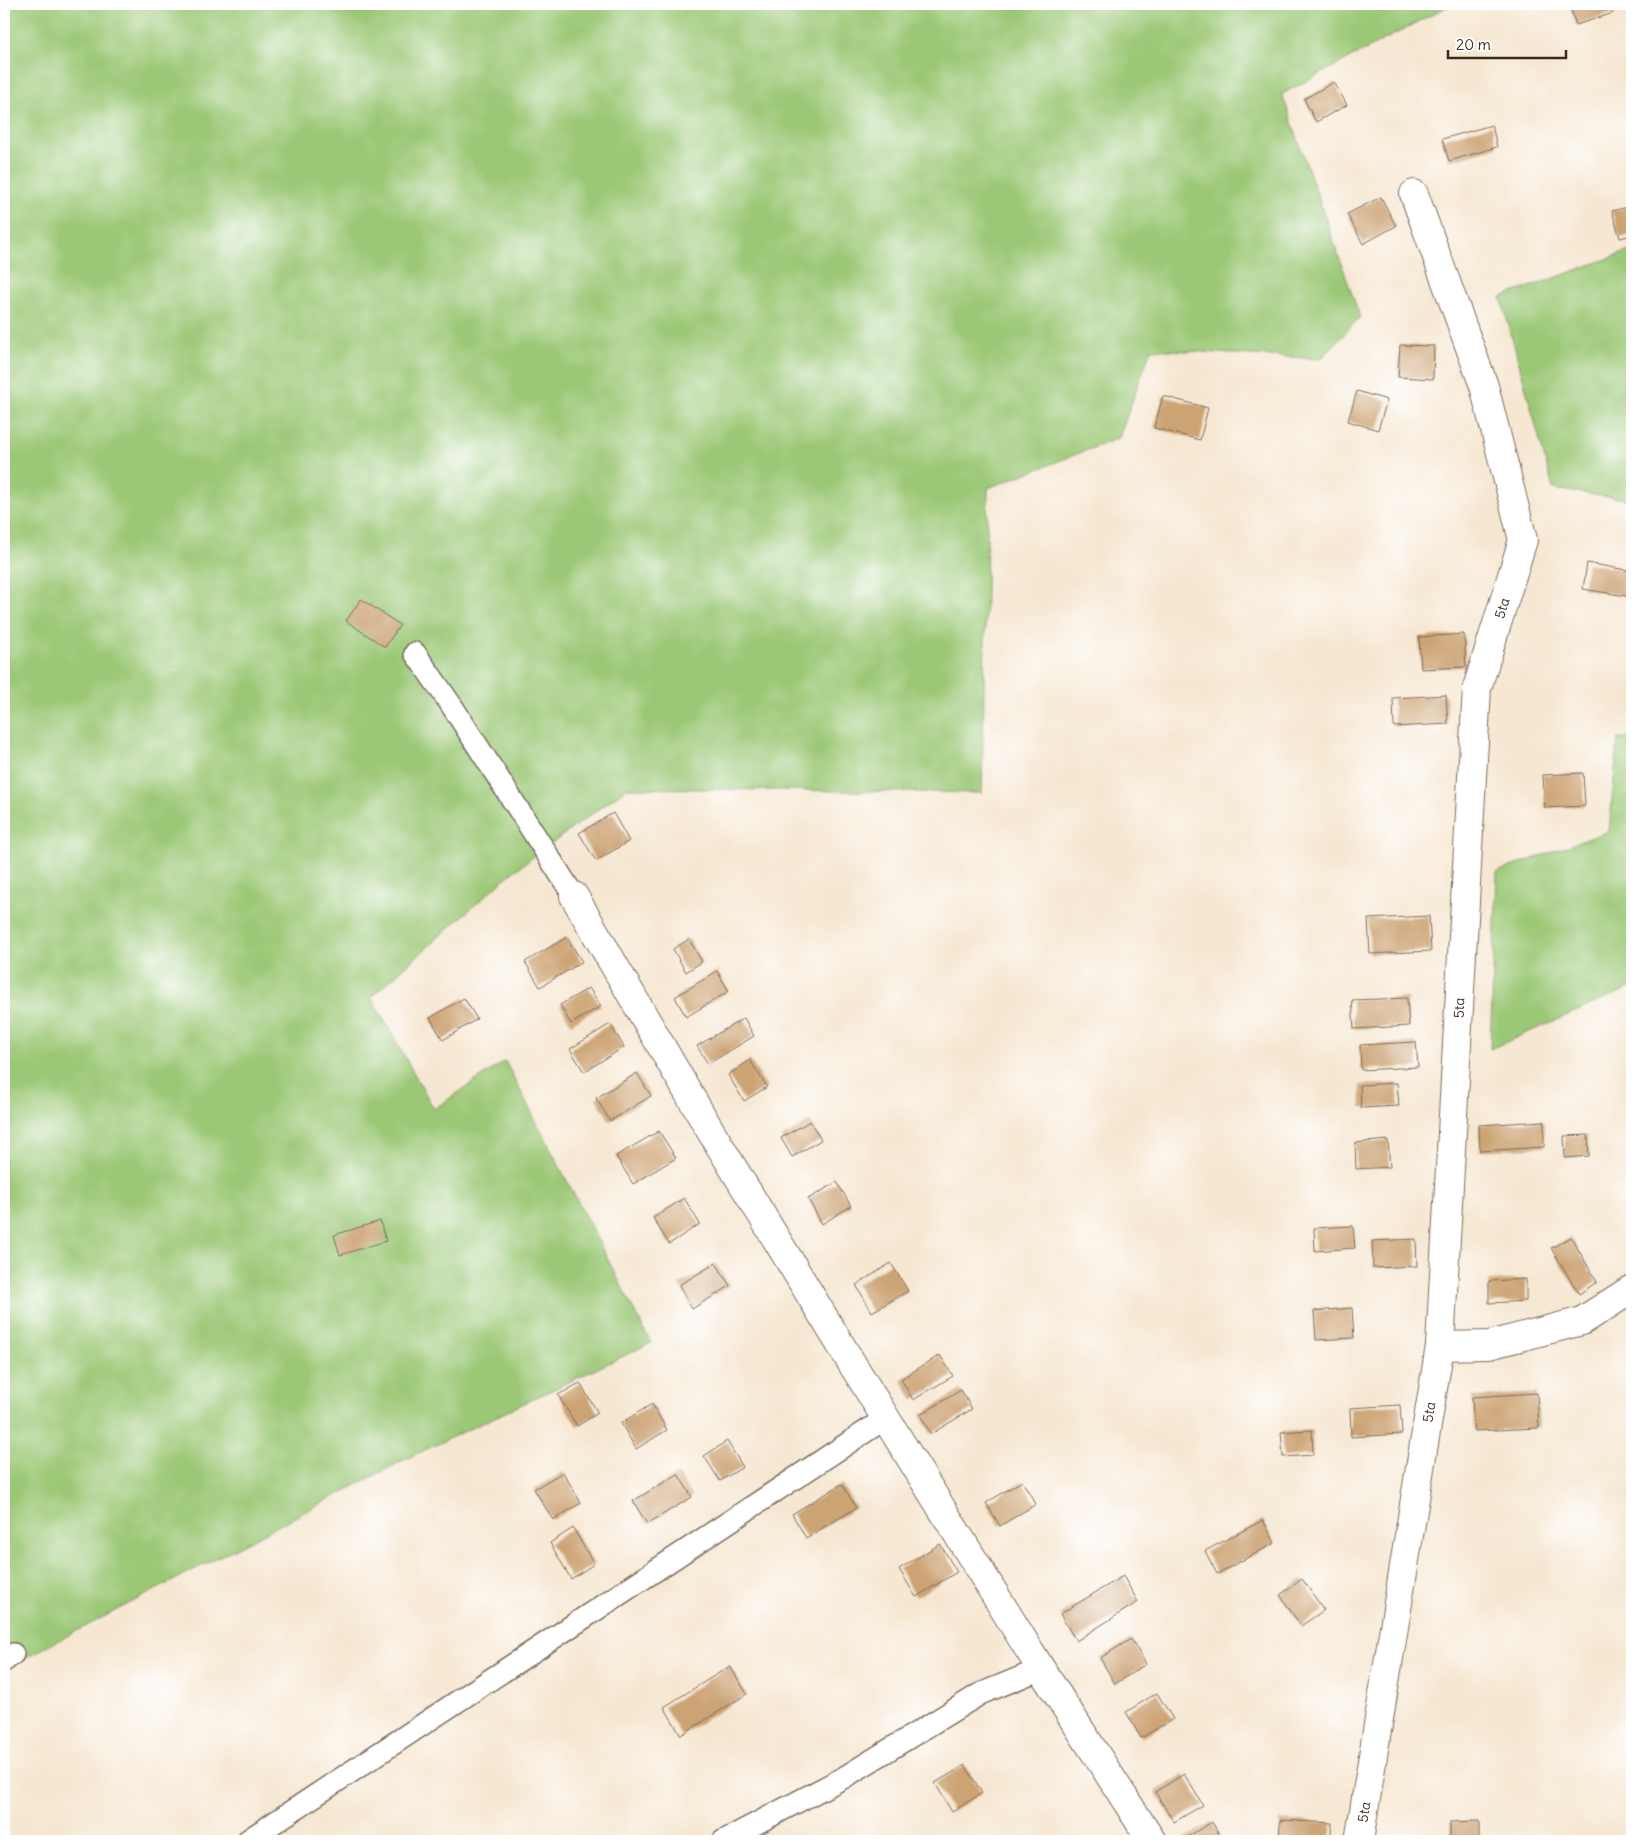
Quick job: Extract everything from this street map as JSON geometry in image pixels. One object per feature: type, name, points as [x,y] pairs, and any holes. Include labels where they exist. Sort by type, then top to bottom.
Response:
[{"type":"street","name":"5ta","points":[[1359,1841],[1440,1346],[1477,688],[1523,540],[1484,386],[1414,194]]},
{"type":"street","points":[[574,896],[707,1125],[886,1418],[1041,1669],[1152,1841]]},
{"type":"street","points":[[1440,1346],[1489,1345],[1582,1321],[1632,1290]]},
{"type":"lane","points":[[415,653],[452,706],[574,896]]},
{"type":"lane","points":[[248,1840],[886,1418]]},
{"type":"lane","points":[[723,1841],[843,1778],[980,1694],[1041,1669]]},
{"type":"green space","points":[[4,4],[1452,4],[1282,94],[1360,317],[1321,359],[1151,349],[1119,438],[988,488],[982,793],[627,788],[509,875],[371,997],[434,1109],[505,1061],[651,1343],[406,1459],[4,1669]]},
{"type":"green space","points":[[1632,250],[1632,500],[1553,489],[1501,297]]},
{"type":"green space","points":[[1632,737],[1632,987],[1490,1049],[1497,872],[1609,831],[1618,739]]},
{"type":"building","points":[[1569,4],[1609,4],[1613,13],[1576,25]]},
{"type":"building","points":[[1334,82],[1347,105],[1316,122],[1304,99]]},
{"type":"building","points":[[1492,125],[1497,147],[1449,161],[1442,139]]},
{"type":"building","points":[[1381,197],[1396,226],[1363,244],[1347,214]]},
{"type":"building","points":[[1632,206],[1632,235],[1620,238],[1612,211]]},
{"type":"building","points":[[1400,345],[1434,346],[1433,379],[1398,377]]},
{"type":"building","points":[[1357,391],[1387,400],[1378,430],[1348,421]]},
{"type":"building","points":[[1163,396],[1208,408],[1200,440],[1154,428]]},
{"type":"building","points":[[1587,563],[1632,571],[1632,597],[1583,589]]},
{"type":"building","points":[[361,599],[400,625],[385,647],[346,621]]},
{"type":"building","points":[[1464,634],[1466,667],[1421,669],[1419,637]]},
{"type":"building","points":[[1446,695],[1448,724],[1394,727],[1393,698]]},
{"type":"building","points":[[1583,773],[1585,806],[1545,808],[1543,775]]},
{"type":"building","points":[[613,813],[629,841],[596,861],[579,833]]},
{"type":"building","points":[[1429,916],[1431,951],[1370,954],[1368,919]]},
{"type":"building","points":[[567,937],[582,962],[540,987],[525,962]]},
{"type":"building","points":[[689,939],[702,962],[686,972],[673,949]]},
{"type":"building","points":[[717,971],[729,991],[686,1017],[675,997]]},
{"type":"building","points":[[589,988],[601,1006],[571,1024],[560,1005]]},
{"type":"building","points":[[464,998],[477,1019],[443,1040],[430,1018]]},
{"type":"building","points":[[1407,998],[1409,1026],[1354,1029],[1352,1000]]},
{"type":"building","points":[[744,1018],[754,1036],[708,1064],[697,1046]]},
{"type":"building","points":[[610,1024],[624,1047],[584,1072],[570,1049]]},
{"type":"building","points":[[1416,1042],[1418,1067],[1361,1070],[1360,1045]]},
{"type":"building","points":[[750,1060],[767,1087],[744,1101],[728,1075]]},
{"type":"building","points":[[637,1073],[651,1096],[610,1121],[596,1098]]},
{"type":"building","points":[[1397,1083],[1399,1106],[1361,1108],[1360,1085]]},
{"type":"building","points":[[810,1121],[821,1140],[792,1157],[781,1138]]},
{"type":"building","points":[[1544,1121],[1544,1147],[1480,1151],[1479,1125]]},
{"type":"building","points":[[659,1131],[676,1158],[633,1184],[616,1156]]},
{"type":"building","points":[[1588,1135],[1589,1156],[1565,1158],[1564,1136]]},
{"type":"building","points":[[1388,1140],[1390,1167],[1356,1169],[1355,1143]]},
{"type":"building","points":[[837,1182],[851,1206],[822,1224],[808,1199]]},
{"type":"building","points":[[684,1198],[700,1224],[669,1244],[653,1218]]},
{"type":"building","points":[[380,1221],[386,1241],[340,1255],[334,1235]]},
{"type":"building","points":[[1353,1226],[1355,1248],[1315,1251],[1314,1228]]},
{"type":"building","points":[[1571,1237],[1597,1282],[1579,1294],[1551,1248]]},
{"type":"building","points":[[1416,1239],[1417,1266],[1373,1268],[1372,1241]]},
{"type":"building","points":[[716,1263],[730,1286],[692,1309],[679,1285]]},
{"type":"building","points":[[891,1263],[908,1291],[872,1312],[856,1285]]},
{"type":"building","points":[[1526,1279],[1526,1301],[1489,1303],[1489,1281]]},
{"type":"building","points":[[1352,1308],[1354,1338],[1316,1340],[1314,1311]]},
{"type":"building","points":[[940,1355],[953,1376],[913,1400],[901,1379]]},
{"type":"building","points":[[580,1383],[598,1413],[577,1426],[558,1395]]},
{"type":"building","points":[[961,1390],[972,1409],[931,1434],[920,1415]]},
{"type":"building","points":[[1537,1393],[1539,1428],[1474,1431],[1472,1397]]},
{"type":"building","points":[[652,1404],[667,1430],[636,1449],[621,1423]]},
{"type":"building","points":[[1400,1405],[1402,1434],[1351,1437],[1350,1408]]},
{"type":"building","points":[[1312,1430],[1313,1455],[1283,1457],[1281,1432]]},
{"type":"building","points":[[727,1441],[743,1467],[720,1481],[704,1456]]},
{"type":"building","points":[[563,1472],[581,1503],[553,1520],[534,1489]]},
{"type":"building","points":[[678,1474],[692,1497],[647,1524],[633,1501]]},
{"type":"building","points":[[1022,1481],[1036,1504],[1000,1526],[986,1503]]},
{"type":"building","points":[[842,1484],[856,1508],[806,1538],[792,1514]]},
{"type":"building","points":[[1263,1520],[1275,1543],[1217,1574],[1205,1551]]},
{"type":"building","points":[[573,1528],[594,1564],[571,1579],[550,1543]]},
{"type":"building","points":[[940,1544],[957,1572],[916,1597],[899,1569]]},
{"type":"building","points":[[1123,1576],[1138,1602],[1076,1641],[1060,1614]]},
{"type":"building","points":[[1302,1579],[1324,1610],[1301,1626],[1280,1595]]},
{"type":"building","points":[[1131,1639],[1146,1664],[1115,1684],[1100,1658]]},
{"type":"building","points":[[730,1666],[747,1694],[681,1735],[664,1707]]},
{"type":"building","points":[[1157,1693],[1173,1719],[1141,1738],[1126,1712]]},
{"type":"building","points":[[965,1765],[982,1793],[952,1812],[935,1783]]},
{"type":"building","points":[[1184,1774],[1203,1805],[1174,1822],[1155,1792]]},
{"type":"building","points":[[1280,1820],[1332,1823],[1330,1841],[1279,1841]]},
{"type":"building","points":[[1479,1821],[1479,1841],[1450,1841],[1450,1822]]},
{"type":"building","points":[[1212,1822],[1223,1841],[1180,1841]]}]
